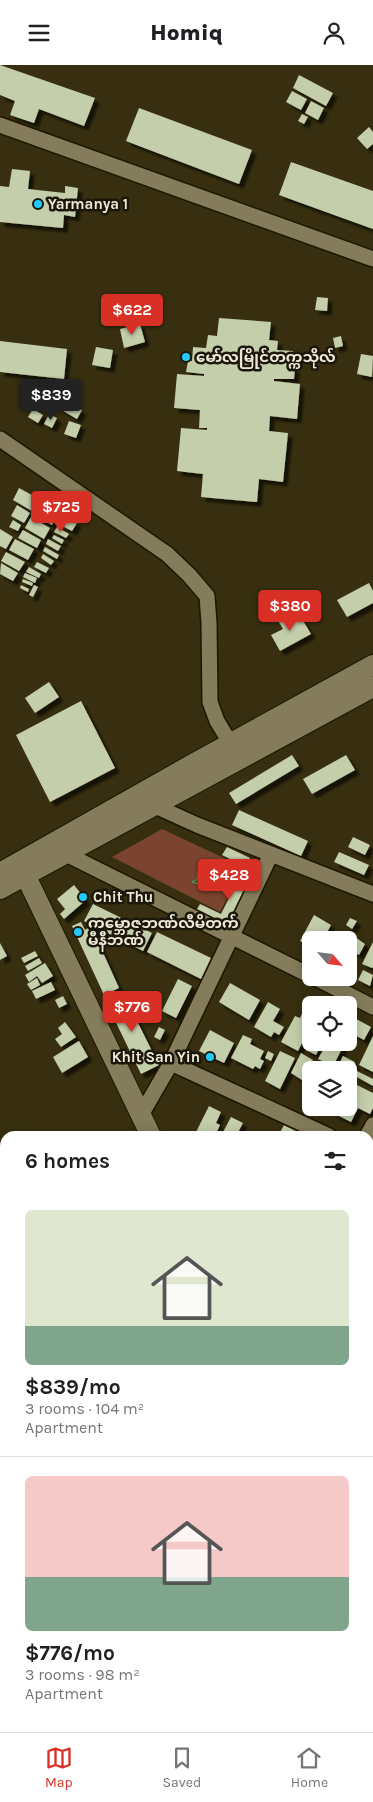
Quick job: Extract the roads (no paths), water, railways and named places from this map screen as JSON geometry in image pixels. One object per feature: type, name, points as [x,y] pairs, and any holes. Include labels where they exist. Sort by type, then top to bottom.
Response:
[{"type":"main road","points":[[61,848],[153,805],[235,751],[373,665]]},
{"type":"main road","points":[[0,889],[23,869],[235,751],[373,687]]},
{"type":"main road","points":[[0,873],[23,869]]},
{"type":"main road","points":[[23,869],[148,1131]]},
{"type":"street","points":[[0,125],[373,259]]},
{"type":"street","points":[[0,439],[167,554],[189,575],[206,596],[209,623],[210,702],[216,721],[235,751]]},
{"type":"street","points":[[153,805],[197,825],[373,895]]},
{"type":"street","points":[[61,848],[302,972]]},
{"type":"street","points":[[140,1115],[171,1063],[271,854]]},
{"type":"street","points":[[331,986],[373,1007]]},
{"type":"street","points":[[171,1063],[318,1131]]},
{"type":"place","name":"Yarmanya 1","points":[[38,204]]},
{"type":"place","name":"မော်လမြိုင်တက္ကသိုလ်","points":[[186,357]]},
{"type":"place","name":"Chit Thu","points":[[83,897]]},
{"type":"place","name":"ကမ္ဘောဇဘဏ်လီမိတက် မီနီဘဏ်","points":[[78,932]]},
{"type":"place","name":"Khit San Yin","points":[[210,1057]]}]
